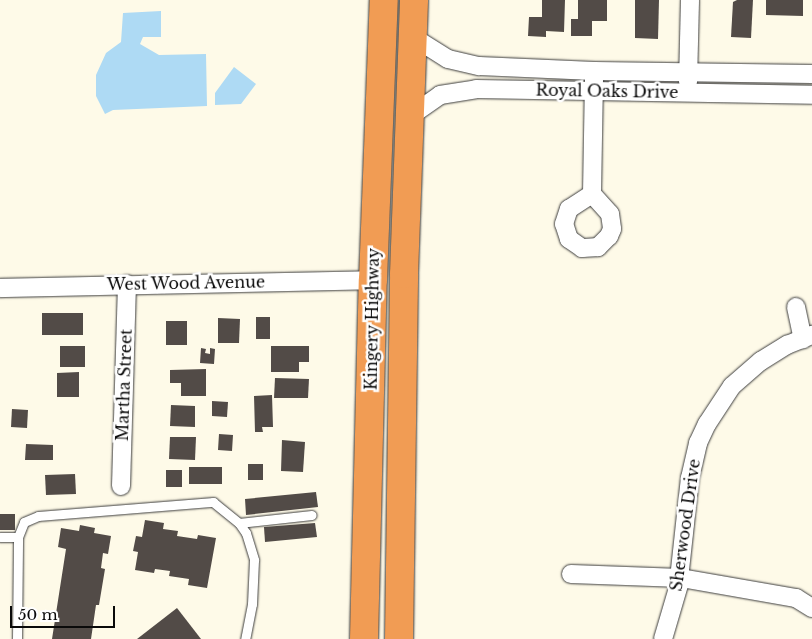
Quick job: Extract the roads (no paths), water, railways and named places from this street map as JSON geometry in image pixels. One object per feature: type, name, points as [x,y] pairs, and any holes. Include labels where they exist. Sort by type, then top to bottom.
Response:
[{"type":"highway","name":"Kingery Highway","points":[[364,639],[372,280],[384,0]]},
{"type":"highway","name":"Kingery Highway","points":[[399,639],[409,117],[414,0]]},
{"type":"street","points":[[688,92],[690,0]]},
{"type":"street","name":"Royal Oaks Drive","points":[[413,37],[448,59],[467,65],[594,71],[812,74]]},
{"type":"street","points":[[592,194],[594,71]]},
{"type":"street","name":"Royal Oaks Drive","points":[[409,117],[440,95],[476,89],[812,96]]},
{"type":"street","name":"West Wood Avenue","points":[[0,288],[372,280]]},
{"type":"street","name":"Martha Street","points":[[121,486],[127,284]]},
{"type":"street","name":"Sherwood Drive","points":[[663,639],[680,578],[690,478],[698,442],[707,424],[732,386],[761,361],[787,345],[808,337],[796,307]]},
{"type":"street","points":[[572,574],[680,578],[796,598],[812,608]]},
{"type":"lane","points":[[17,639],[18,538],[24,522],[38,516],[213,502],[239,523],[246,533],[254,560],[252,604],[245,639]]},
{"type":"lane","points":[[239,523],[312,515]]},
{"type":"lane","points":[[0,538],[18,538]]},
{"type":"water","points":[[161,11],[161,37],[143,37],[140,44],[159,55],[206,54],[207,106],[113,110],[105,114],[96,96],[96,75],[106,53],[121,42],[123,13]]},
{"type":"water","points":[[234,67],[256,84],[241,104],[215,105],[215,93]]}]
